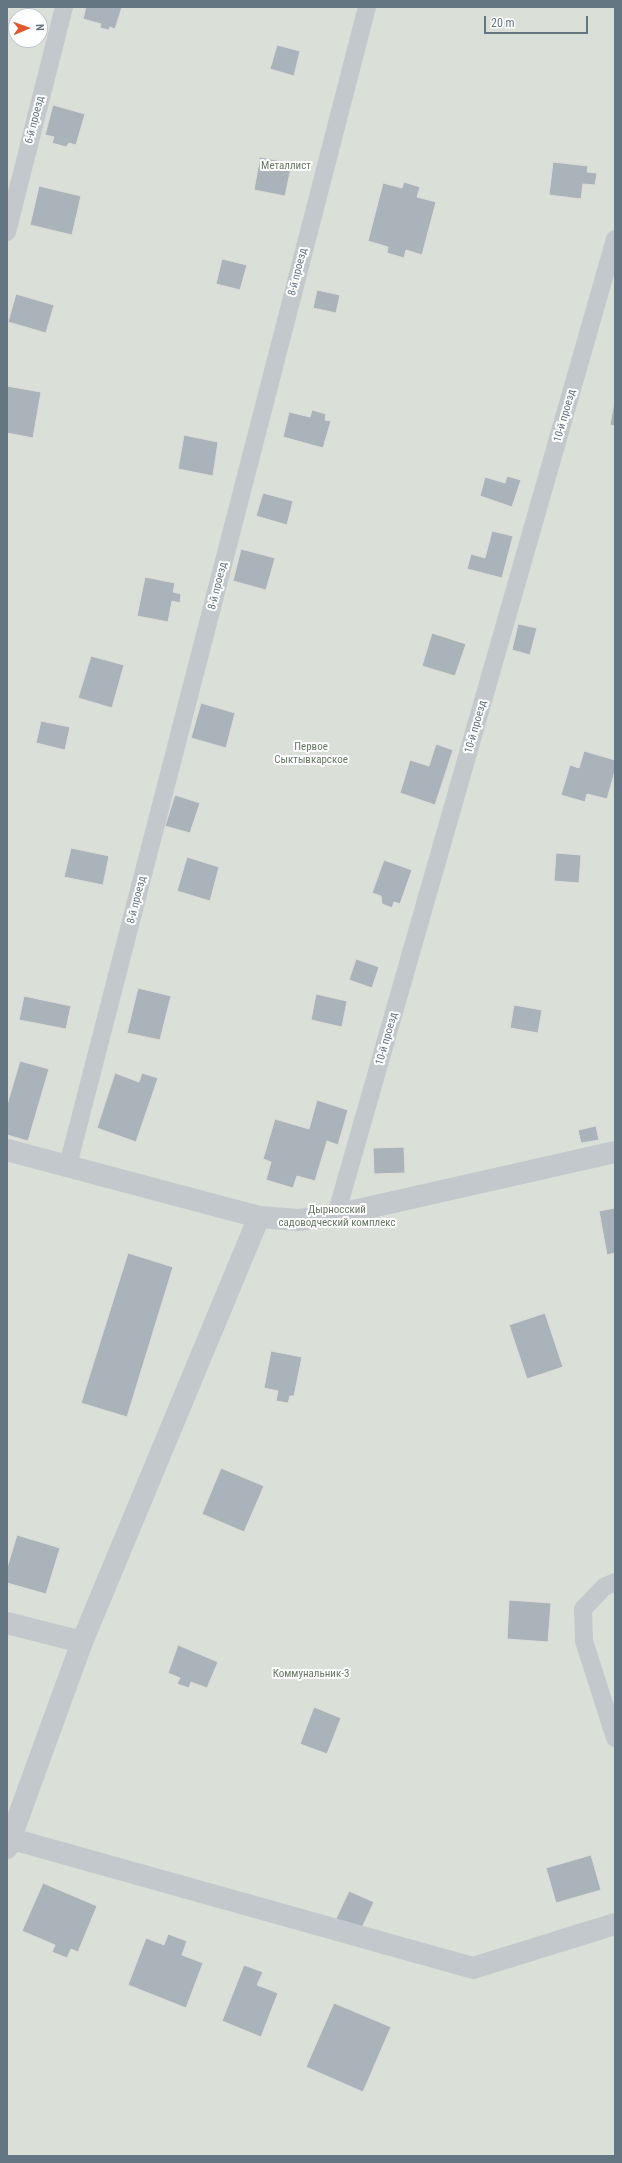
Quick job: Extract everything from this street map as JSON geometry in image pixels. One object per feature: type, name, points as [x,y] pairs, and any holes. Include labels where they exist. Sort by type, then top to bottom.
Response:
[{"type":"street","points":[[7,1150],[259,1217],[300,1220],[336,1216],[615,1152]]},
{"type":"street","points":[[259,1217],[82,1642],[9,1844],[473,1968],[615,1924]]},
{"type":"street","points":[[7,1623],[82,1642]]},
{"type":"lane","name":"6-й проезд","points":[[7,232],[64,7]]},
{"type":"lane","name":"8-й проезд","points":[[68,1165],[367,7]]},
{"type":"lane","name":"10-й проезд","points":[[336,1216],[615,239]]},
{"type":"lane","points":[[615,1582],[604,1587],[583,1609],[584,1641],[615,1738]]},
{"type":"green space","points":[[7,7],[615,7],[615,2156],[7,2156]]},
{"type":"building","points":[[86,7],[122,7],[115,29],[110,27],[109,30],[100,28],[101,24],[83,19]]},
{"type":"building","points":[[277,45],[300,51],[294,76],[270,69]]},
{"type":"building","points":[[53,105],[85,114],[76,145],[69,143],[66,147],[52,143],[54,137],[45,135]]},
{"type":"building","points":[[260,157],[292,163],[285,196],[254,190]]},
{"type":"building","points":[[553,162],[588,166],[587,172],[597,173],[595,185],[583,184],[581,199],[549,195]]},
{"type":"building","points":[[404,182],[420,187],[417,197],[436,202],[422,255],[406,250],[404,258],[387,253],[388,247],[368,241],[383,183],[402,188]]},
{"type":"building","points":[[39,186],[81,196],[72,235],[30,225]]},
{"type":"building","points":[[222,259],[247,265],[240,290],[216,284]]},
{"type":"building","points":[[317,290],[340,295],[336,313],[313,308]]},
{"type":"building","points":[[16,294],[54,305],[46,333],[8,322]]},
{"type":"building","points":[[7,386],[41,392],[33,438],[7,433]]},
{"type":"building","points":[[615,397],[615,426],[610,425]]},
{"type":"building","points":[[312,410],[326,414],[325,420],[331,421],[323,448],[283,437],[289,412],[310,417]]},
{"type":"building","points":[[184,435],[218,442],[213,476],[178,469]]},
{"type":"building","points":[[507,476],[521,480],[512,507],[480,496],[485,477],[505,483]]},
{"type":"building","points":[[263,493],[293,501],[287,525],[256,516]]},
{"type":"building","points":[[492,531],[513,536],[502,578],[467,569],[471,554],[485,558]]},
{"type":"building","points":[[241,549],[275,558],[266,590],[233,581]]},
{"type":"building","points":[[145,577],[175,583],[173,592],[181,594],[180,603],[172,601],[168,622],[137,616]]},
{"type":"building","points":[[518,624],[537,628],[530,655],[512,650]]},
{"type":"building","points":[[432,633],[466,644],[455,676],[422,666]]},
{"type":"building","points":[[91,656],[124,665],[112,708],[78,698]]},
{"type":"building","points":[[201,703],[235,713],[226,748],[191,738]]},
{"type":"building","points":[[41,721],[70,727],[65,750],[36,743]]},
{"type":"building","points":[[436,744],[453,750],[435,805],[400,793],[410,760],[429,766]]},
{"type":"building","points":[[584,751],[615,760],[615,771],[607,799],[587,794],[585,802],[561,795],[570,765],[579,768]]},
{"type":"building","points":[[175,795],[200,803],[190,833],[165,826]]},
{"type":"building","points":[[71,848],[109,856],[103,885],[64,877]]},
{"type":"building","points":[[556,853],[581,855],[579,883],[554,881]]},
{"type":"building","points":[[187,857],[219,867],[210,901],[177,891]]},
{"type":"building","points":[[384,860],[412,870],[400,904],[394,902],[392,908],[382,904],[381,896],[372,893]]},
{"type":"building","points":[[356,959],[379,967],[372,988],[349,980]]},
{"type":"building","points":[[138,988],[171,996],[160,1040],[127,1033]]},
{"type":"building","points":[[316,994],[347,1001],[342,1027],[311,1020]]},
{"type":"building","points":[[24,996],[71,1006],[66,1029],[19,1020]]},
{"type":"building","points":[[514,1005],[542,1010],[538,1033],[510,1028]]},
{"type":"building","points":[[20,1061],[49,1069],[28,1141],[7,1135],[7,1105]]},
{"type":"building","points":[[115,1073],[139,1082],[142,1073],[158,1078],[136,1142],[97,1128]]},
{"type":"building","points":[[317,1100],[348,1110],[338,1145],[327,1141],[315,1181],[297,1176],[293,1188],[266,1180],[271,1162],[263,1159],[275,1119],[309,1129]]},
{"type":"building","points":[[596,1126],[599,1140],[581,1143],[578,1130]]},
{"type":"building","points":[[404,1147],[405,1173],[374,1174],[373,1148]]},
{"type":"building","points":[[615,1208],[615,1253],[607,1255],[599,1211]]},
{"type":"building","points":[[128,1253],[173,1267],[127,1417],[81,1403]]},
{"type":"building","points":[[545,1313],[563,1367],[527,1379],[509,1325]]},
{"type":"building","points":[[271,1351],[302,1357],[294,1396],[290,1396],[288,1403],[276,1401],[278,1391],[264,1388]]},
{"type":"building","points":[[221,1468],[264,1486],[244,1532],[202,1514]]},
{"type":"building","points":[[17,1535],[60,1548],[46,1594],[7,1583],[7,1568]]},
{"type":"building","points":[[509,1600],[551,1603],[548,1642],[507,1639]]},
{"type":"building","points":[[178,1645],[218,1662],[207,1688],[191,1682],[189,1688],[177,1684],[180,1678],[168,1673]]},
{"type":"building","points":[[314,1707],[341,1718],[327,1754],[300,1744]]},
{"type":"building","points":[[591,1855],[601,1890],[556,1903],[546,1868]]},
{"type":"building","points":[[43,1883],[97,1906],[78,1952],[71,1949],[67,1958],[52,1952],[55,1945],[22,1931]]},
{"type":"building","points":[[349,1891],[374,1902],[359,1934],[334,1923]]},
{"type":"building","points":[[168,1934],[187,1941],[182,1955],[203,1963],[186,2008],[128,1985],[146,1938],[164,1945]]},
{"type":"building","points":[[244,1965],[263,1972],[257,1985],[278,1993],[261,2037],[222,2021]]},
{"type":"building","points":[[334,2003],[391,2027],[363,2092],[306,2067]]},
{"type":"park label","name":"Металлист","points":[[286,166]]},
{"type":"park label","name":"Первое Сыктывкарское","points":[[311,753]]},
{"type":"park label","name":"Дырносский садоводческий комплекс","points":[[337,1216]]},
{"type":"park label","name":"Коммунальник-3","points":[[311,1674]]}]
